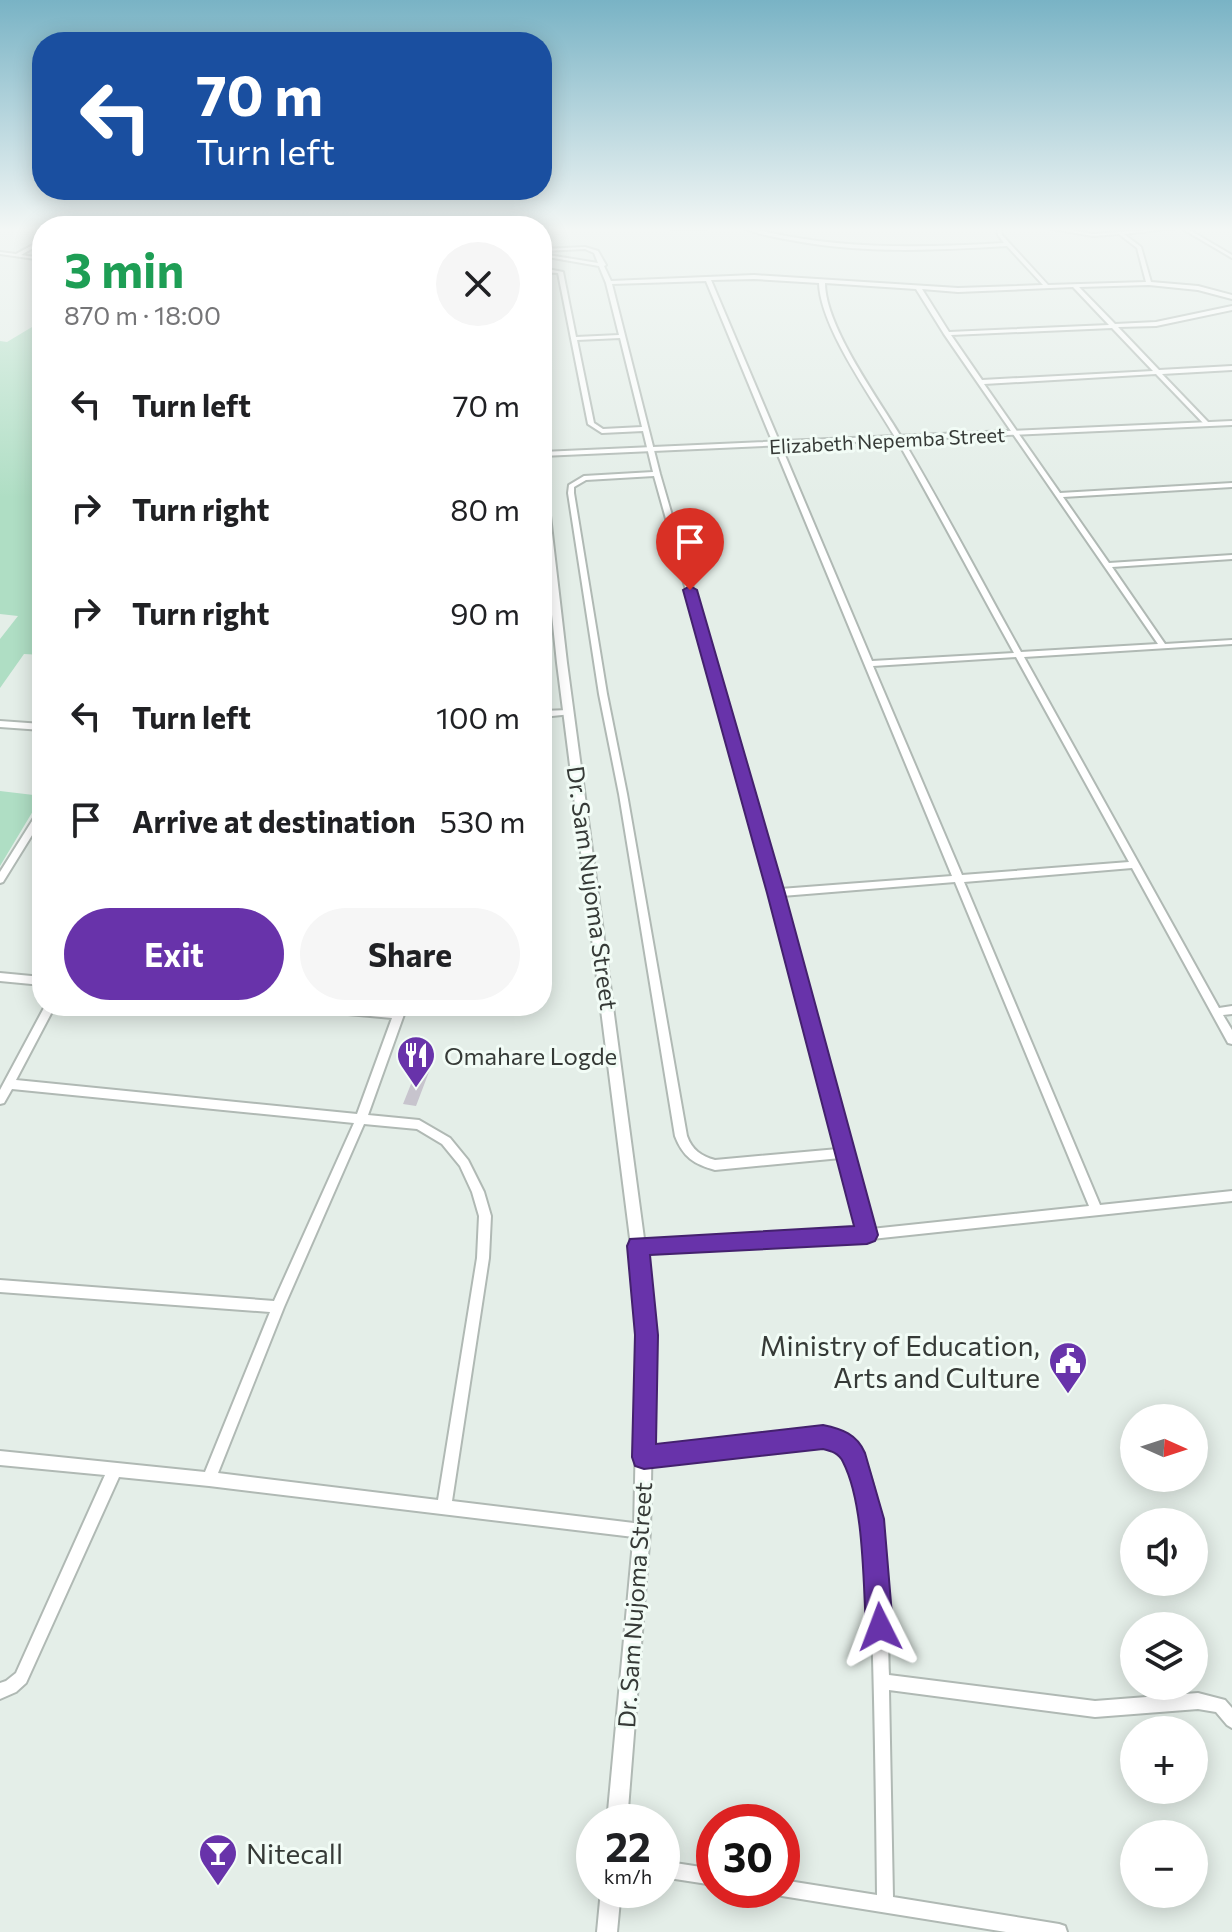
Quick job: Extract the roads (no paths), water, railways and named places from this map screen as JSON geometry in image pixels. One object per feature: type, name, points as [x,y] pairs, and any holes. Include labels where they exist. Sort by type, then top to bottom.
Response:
[{"type":"street","points":[[569,318],[593,427],[610,431],[646,429]]},
{"type":"street","points":[[618,318],[657,474],[776,893],[867,1235]]},
{"type":"street","points":[[725,318],[1097,1211]]},
{"type":"street","points":[[831,318],[1232,1040]]},
{"type":"street","points":[[937,318],[1163,646]]},
{"type":"street","points":[[1105,318],[1207,424]]},
{"type":"street","points":[[947,334],[1156,324],[1184,318]]},
{"type":"street","points":[[573,339],[622,336]]},
{"type":"street","points":[[982,382],[1232,368]]},
{"type":"street","name":"Elizabeth Nepemba Street","points":[[552,454],[779,446],[1232,423]]},
{"type":"street","points":[[657,474],[584,478],[571,486],[571,493],[681,1136],[686,1151],[698,1160],[715,1165],[847,1153]]},
{"type":"street","points":[[1059,495],[1232,485]]},
{"type":"street","points":[[1107,565],[1232,557]]},
{"type":"street","name":"Dr. Sam Nujoma Street","points":[[552,567],[638,1246],[646,1335],[642,1531],[619,1804]]},
{"type":"street","points":[[869,664],[1232,642]]},
{"type":"street","points":[[552,713],[569,712]]},
{"type":"street","points":[[0,724],[32,726]]},
{"type":"street","points":[[0,880],[32,828]]},
{"type":"street","points":[[776,893],[1134,865]]},
{"type":"street","points":[[0,977],[32,980]]},
{"type":"street","points":[[1216,1012],[1232,1010]]},
{"type":"street","points":[[0,1100],[45,1016]]},
{"type":"street","points":[[209,1479],[278,1307],[361,1119],[398,1016]]},
{"type":"street","points":[[9,1084],[419,1125],[446,1141],[464,1163],[485,1216],[483,1258],[444,1506]]},
{"type":"street","points":[[638,1246],[867,1235],[1232,1196]]},
{"type":"street","points":[[0,1286],[278,1307]]},
{"type":"street","points":[[644,1457],[823,1437],[840,1441],[853,1453],[871,1519],[882,1682],[885,1904]]},
{"type":"street","points":[[0,1458],[209,1479],[642,1531]]},
{"type":"street","points":[[0,1691],[21,1678],[115,1469]]},
{"type":"street","points":[[882,1682],[1095,1709],[1198,1701],[1220,1705],[1232,1720]]},
{"type":"street","points":[[800,1891],[1059,1932]]},
{"type":"street","points":[[607,1932],[609,1908]]},
{"type":"place","name":"Omahare Logde","points":[[416,1089]]},
{"type":"place","name":"Ministry of Education, Arts and Culture","points":[[1068,1395]]},
{"type":"place","name":"Nitecall","points":[[218,1887]]}]
